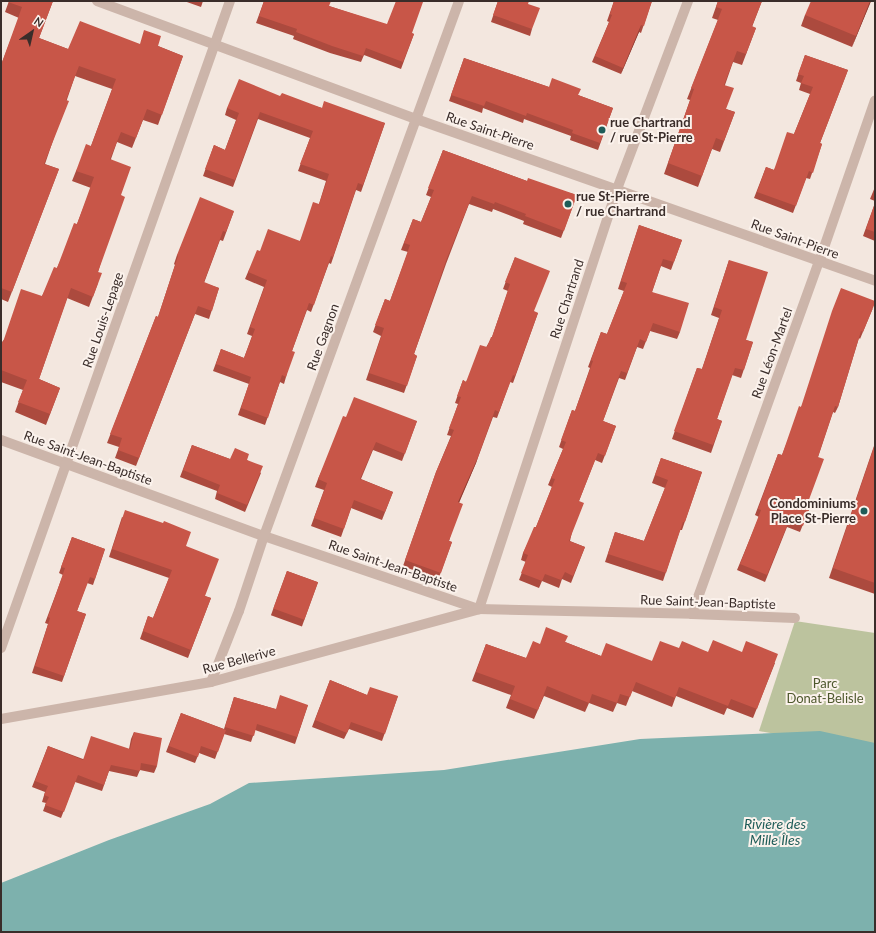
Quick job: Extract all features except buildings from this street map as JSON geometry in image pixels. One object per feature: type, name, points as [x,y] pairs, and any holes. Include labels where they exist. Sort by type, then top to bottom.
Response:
[{"type":"street","name":"Rue Saint-Pierre","points":[[97,1],[416,119],[875,281]]},
{"type":"street","name":"Rue Louis-Lepage","points":[[1,648],[230,1]]},
{"type":"street","name":"Rue Gagnon","points":[[211,682],[239,611],[264,536],[459,1]]},
{"type":"street","name":"Rue Chartrand","points":[[479,609],[617,189],[688,1]]},
{"type":"street","name":"Rue Léon-Martel","points":[[692,614],[819,262],[875,100]]},
{"type":"street","name":"Rue Saint-Jean-Baptiste","points":[[1,440],[264,536],[479,609],[795,618]]},
{"type":"street","name":"Rue Bellerive","points":[[1,719],[211,682],[479,609]]},
{"type":"green space","name":"Parc Donat-Belisle","points":[[795,621],[875,633],[875,752],[759,731]]},
{"type":"water","name":"Rivière des Mille Îles","points":[[820,731],[875,743],[875,932],[1,932],[1,883],[109,840],[210,804],[249,783],[444,770],[640,739]]},
{"type":"place","name":"rue Chartrand / rue St-Pierre","points":[[602,130]]},
{"type":"place","name":"rue St-Pierre / rue Chartrand","points":[[568,204]]},
{"type":"place","name":"Condominiums Place St-Pierre","points":[[864,511]]}]
